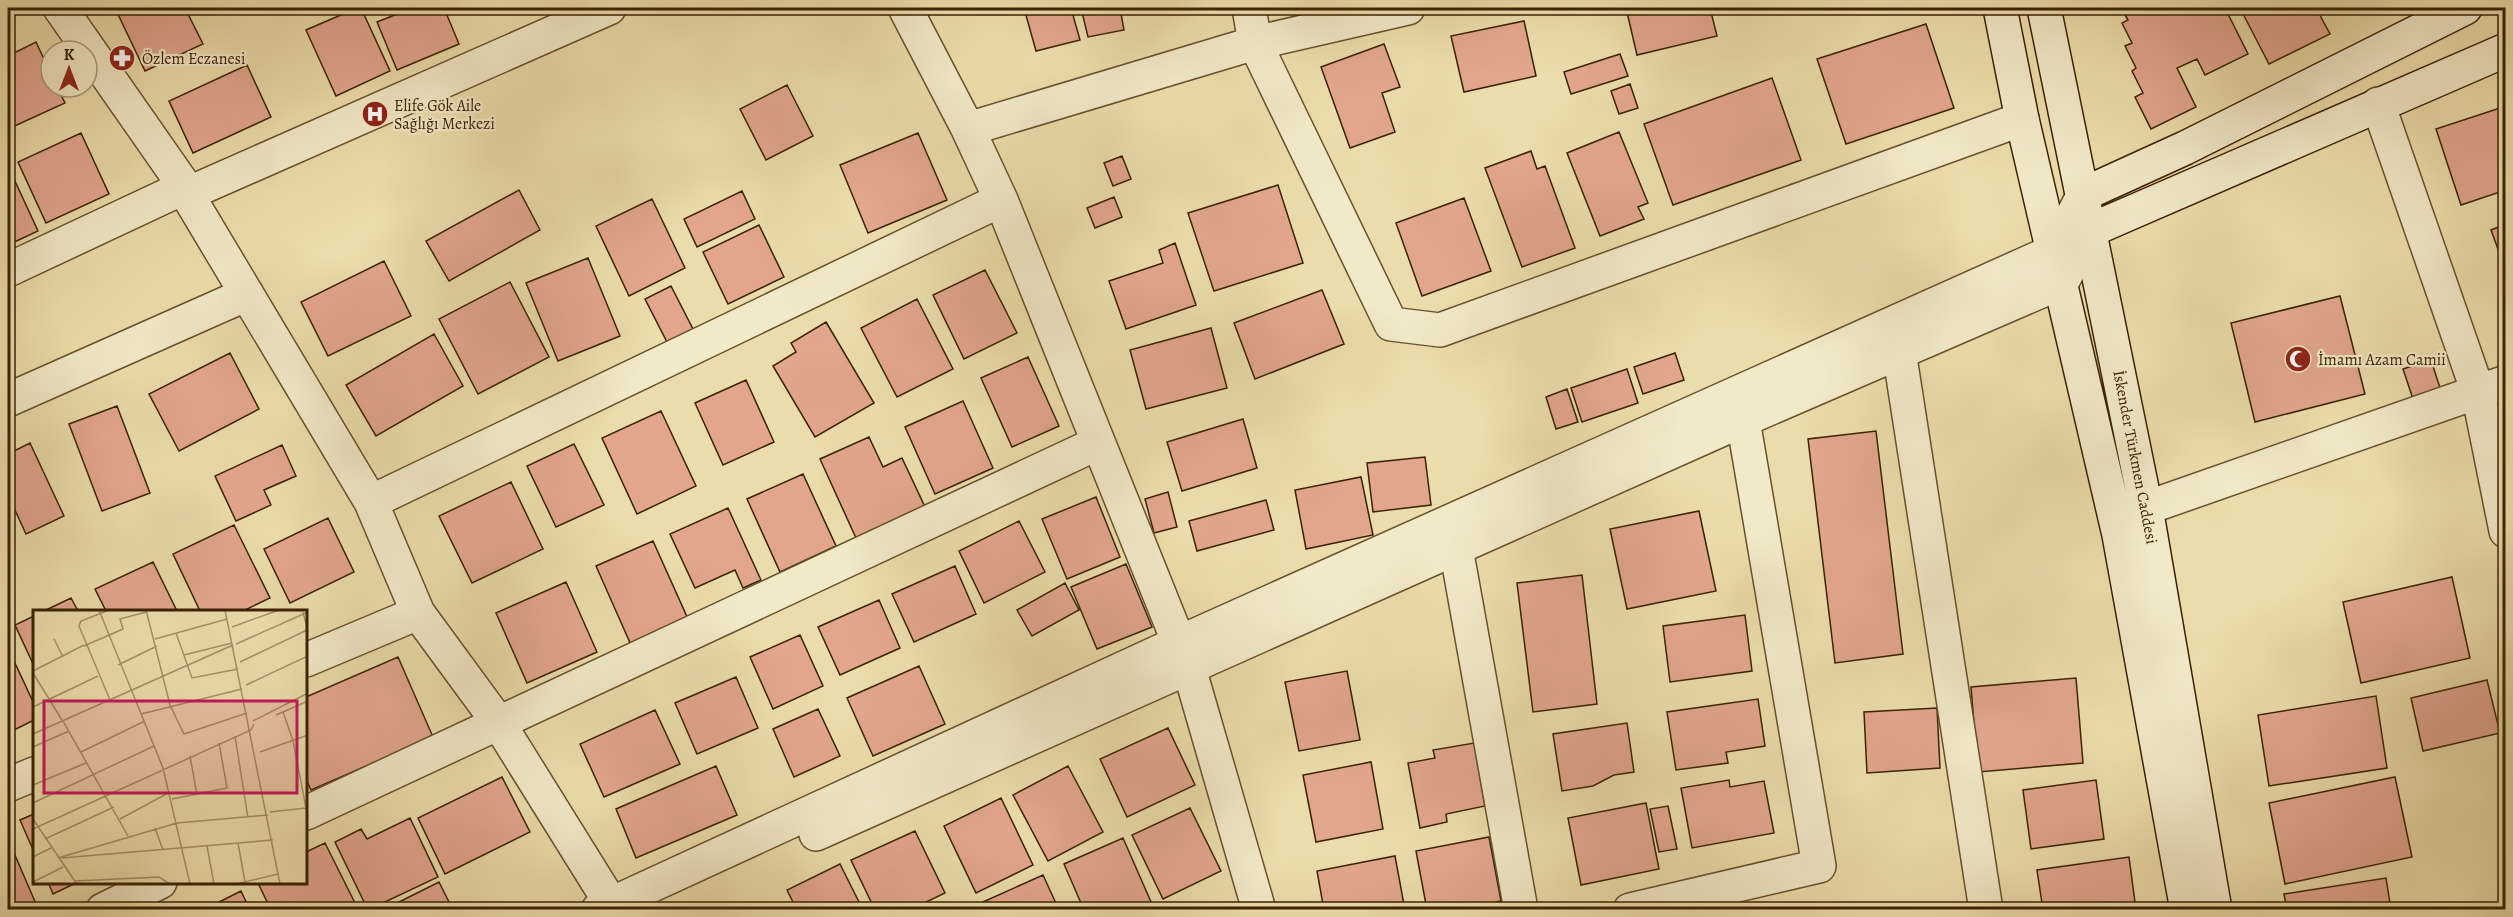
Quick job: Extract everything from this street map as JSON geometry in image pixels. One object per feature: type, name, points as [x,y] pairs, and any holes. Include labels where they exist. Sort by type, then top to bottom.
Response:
[{"type":"street","points":[[60,8],[186,190],[371,502],[418,613],[498,722],[608,908],[1183,656],[1456,548],[1899,351],[2062,282],[2091,230],[2505,50]]},
{"type":"street","points":[[8,270],[186,190],[609,8]]},
{"type":"street","points":[[905,8],[969,129],[1002,200],[1183,656],[1254,908]]},
{"type":"street","points":[[1249,8],[1255,43],[1391,324],[1440,330],[2022,119]]},
{"type":"street","points":[[969,129],[1255,43],[1408,8]]},
{"type":"street","points":[[2000,8],[2022,119],[2062,282],[2119,536],[2187,909]]},
{"type":"street","name":"İskender Türkmen Caddesi","points":[[2044,8],[2084,194],[2146,508],[2215,909]]},
{"type":"street","points":[[647,909],[1183,656],[2054,251],[2084,194],[2185,148],[2466,8]]},
{"type":"street","points":[[2378,104],[2492,387],[2505,531]]},
{"type":"street","points":[[371,502],[1002,200]]},
{"type":"street","points":[[8,400],[247,294]]},
{"type":"street","points":[[1899,351],[1986,909]]},
{"type":"street","points":[[2146,508],[2492,387]]},
{"type":"street","points":[[1630,909],[1819,866],[1743,420]]},
{"type":"street","points":[[308,812],[1098,443]]},
{"type":"street","points":[[1456,548],[1521,909]]},
{"type":"street","points":[[308,659],[418,613]]},
{"type":"street","points":[[8,785],[33,774]]},
{"type":"street","points":[[103,909],[156,884]]},
{"type":"building","points":[[115,8],[185,8],[203,44],[145,71]]},
{"type":"building","points":[[361,8],[390,71],[336,96],[306,30]]},
{"type":"building","points":[[412,8],[444,8],[459,44],[397,70],[377,22]]},
{"type":"building","points":[[1024,8],[1071,8],[1080,40],[1036,51]]},
{"type":"building","points":[[1081,8],[1120,8],[1124,30],[1088,37]]},
{"type":"building","points":[[1626,8],[1710,8],[1717,36],[1637,55]]},
{"type":"building","points":[[2121,8],[2225,8],[2248,54],[2205,75],[2197,59],[2177,68],[2196,107],[2151,129],[2135,97],[2143,93],[2132,71],[2136,68],[2125,46],[2132,43],[2122,23],[2128,20]]},
{"type":"building","points":[[2240,8],[2316,8],[2330,34],[2269,64]]},
{"type":"building","points":[[1524,21],[1536,76],[1464,92],[1451,36]]},
{"type":"building","points":[[1926,24],[1954,108],[1846,144],[1817,59]]},
{"type":"building","points":[[36,42],[39,48],[39,99],[63,99],[65,103],[8,129],[8,56]]},
{"type":"building","points":[[1384,44],[1400,87],[1382,93],[1395,132],[1350,148],[1321,67]]},
{"type":"building","points":[[1620,54],[1628,76],[1571,94],[1564,72]]},
{"type":"building","points":[[247,65],[271,117],[193,153],[169,101]]},
{"type":"building","points":[[1772,78],[1801,160],[1673,205],[1644,124]]},
{"type":"building","points":[[1630,84],[1638,108],[1619,114],[1611,91]]},
{"type":"building","points":[[787,85],[813,136],[766,160],[740,109]]},
{"type":"building","points":[[2506,106],[2506,190],[2461,205],[2436,129]]},
{"type":"building","points":[[1619,132],[1648,203],[1638,207],[1644,219],[1600,236],[1567,153]]},
{"type":"building","points":[[81,133],[109,194],[46,223],[18,162]]},
{"type":"building","points":[[918,133],[947,200],[868,233],[840,165]]},
{"type":"building","points":[[1531,151],[1537,169],[1545,166],[1575,248],[1522,267],[1485,168]]},
{"type":"building","points":[[1122,156],[1131,179],[1113,186],[1104,163]]},
{"type":"building","points":[[8,166],[38,231],[8,245]]},
{"type":"building","points":[[1278,185],[1303,263],[1214,291],[1188,213]]},
{"type":"building","points":[[519,190],[540,230],[449,281],[426,241]]},
{"type":"building","points":[[742,191],[755,219],[697,247],[684,219]]},
{"type":"building","points":[[1114,197],[1122,217],[1095,228],[1087,208]]},
{"type":"building","points":[[1464,198],[1491,271],[1422,296],[1396,223]]},
{"type":"building","points":[[652,199],[685,268],[629,296],[596,226]]},
{"type":"building","points":[[2506,224],[2506,271],[2491,230]]},
{"type":"building","points":[[759,225],[784,277],[728,304],[703,252]]},
{"type":"building","points":[[1175,243],[1196,305],[1126,329],[1109,281],[1163,263],[1159,250]]},
{"type":"building","points":[[588,258],[620,336],[558,361],[526,283]]},
{"type":"building","points":[[384,261],[411,316],[328,356],[301,302]]},
{"type":"building","points":[[985,270],[1017,333],[964,359],[933,295]]},
{"type":"building","points":[[510,282],[549,357],[478,394],[439,319]]},
{"type":"building","points":[[671,286],[694,331],[668,344],[645,299]]},
{"type":"building","points":[[1322,290],[1344,344],[1255,379],[1234,323]]},
{"type":"building","name":"İmamı Azam Camii","points":[[2340,296],[2365,394],[2255,422],[2231,323]]},
{"type":"building","points":[[917,299],[953,369],[897,397],[861,328]]},
{"type":"building","points":[[826,322],[874,403],[815,437],[773,366],[796,352],[791,343]]},
{"type":"building","points":[[1211,328],[1227,388],[1146,409],[1130,350]]},
{"type":"building","points":[[434,334],[463,386],[376,436],[346,385]]},
{"type":"building","points":[[230,353],[259,409],[179,451],[149,394]]},
{"type":"building","points":[[1675,353],[1684,380],[1643,394],[1634,367]]},
{"type":"building","points":[[1028,357],[1059,426],[1012,447],[981,378]]},
{"type":"building","points":[[2431,360],[2441,391],[2413,399],[2403,369]]},
{"type":"building","points":[[1627,369],[1638,403],[1582,422],[1571,388]]},
{"type":"building","points":[[746,380],[774,442],[723,465],[695,403]]},
{"type":"building","points":[[1567,389],[1578,422],[1556,429],[1546,397]]},
{"type":"building","points":[[963,401],[993,468],[935,494],[905,427]]},
{"type":"building","points":[[117,406],[150,493],[102,511],[69,424]]},
{"type":"building","points":[[661,411],[696,486],[637,514],[602,438]]},
{"type":"building","points":[[1243,419],[1257,468],[1182,491],[1167,442]]},
{"type":"building","points":[[1876,431],[1903,654],[1835,663],[1808,439]]},
{"type":"building","points":[[869,437],[883,467],[902,458],[925,507],[856,538],[820,459]]},
{"type":"building","points":[[30,443],[64,516],[26,534],[8,495],[8,454]]},
{"type":"building","points":[[574,444],[604,505],[556,527],[527,466]]},
{"type":"building","points":[[282,445],[296,476],[264,490],[271,505],[236,521],[215,476]]},
{"type":"building","points":[[1425,457],[1431,505],[1373,512],[1367,463]]},
{"type":"building","points":[[803,474],[836,546],[780,572],[747,499]]},
{"type":"building","points":[[1361,477],[1373,535],[1306,549],[1295,490]]},
{"type":"building","points":[[511,482],[543,549],[472,583],[439,516]]},
{"type":"building","points":[[1168,492],[1177,527],[1154,533],[1145,499]]},
{"type":"building","points":[[1096,497],[1120,557],[1067,579],[1042,519]]},
{"type":"building","points":[[1266,500],[1274,530],[1197,551],[1189,521]]},
{"type":"building","points":[[728,508],[761,580],[743,588],[735,570],[695,588],[670,534]]},
{"type":"building","points":[[1699,511],[1716,591],[1627,609],[1610,529]]},
{"type":"building","points":[[328,518],[354,572],[290,603],[264,549]]},
{"type":"building","points":[[1019,521],[1045,572],[984,603],[959,551]]},
{"type":"building","points":[[234,525],[270,598],[245,610],[200,610],[173,554]]},
{"type":"building","points":[[653,541],[688,619],[631,645],[596,566]]},
{"type":"building","points":[[153,562],[177,610],[106,610],[95,589]]},
{"type":"building","points":[[1126,564],[1152,627],[1097,649],[1071,587]]},
{"type":"building","points":[[955,566],[976,614],[914,642],[892,594]]},
{"type":"building","points":[[1582,575],[1597,704],[1533,712],[1517,583]]},
{"type":"building","points":[[2452,577],[2470,658],[2361,683],[2343,602]]},
{"type":"building","points":[[566,582],[597,652],[527,683],[496,613]]},
{"type":"building","points":[[1065,583],[1079,610],[1032,636],[1017,610]]},
{"type":"building","points":[[71,598],[77,610],[46,610]]},
{"type":"building","points":[[879,600],[900,648],[840,675],[818,627]]},
{"type":"building","points":[[1745,615],[1752,671],[1670,682],[1663,626]]},
{"type":"building","points":[[33,616],[33,664],[15,625]]},
{"type":"building","points":[[800,635],[823,686],[773,709],[750,657]]},
{"type":"building","points":[[8,648],[33,702],[33,720],[8,733]]},
{"type":"building","points":[[398,657],[433,737],[311,790],[308,783],[308,696]]},
{"type":"building","points":[[919,666],[945,724],[873,756],[847,698]]},
{"type":"building","points":[[1347,671],[1360,740],[1299,751],[1285,682]]},
{"type":"building","points":[[736,677],[758,728],[697,754],[675,703]]},
{"type":"building","points":[[2076,678],[2083,763],[1978,772],[1971,687]]},
{"type":"building","points":[[2487,680],[2500,733],[2423,751],[2411,698]]},
{"type":"building","points":[[2376,696],[2387,768],[2269,786],[2258,715]]},
{"type":"building","points":[[1758,699],[1765,746],[1726,752],[1728,763],[1676,770],[1667,712]]},
{"type":"building","points":[[1937,708],[1940,768],[1867,773],[1864,712]]},
{"type":"building","points":[[818,709],[840,756],[794,777],[773,729]]},
{"type":"building","points":[[655,710],[680,764],[604,797],[580,744]]},
{"type":"building","points":[[1627,723],[1634,772],[1614,775],[1593,786],[1562,791],[1553,734]]},
{"type":"building","points":[[1168,728],[1195,785],[1127,817],[1100,759]]},
{"type":"building","points":[[1474,743],[1485,806],[1446,814],[1447,822],[1420,828],[1408,763],[1435,758],[1433,750]]},
{"type":"building","points":[[1371,762],[1383,829],[1316,842],[1303,775]]},
{"type":"building","points":[[716,766],[737,815],[636,858],[616,809]]},
{"type":"building","points":[[1068,766],[1103,832],[1048,861],[1013,795]]},
{"type":"building","points":[[502,777],[530,832],[445,874],[418,818]]},
{"type":"building","points":[[2395,777],[2412,857],[2285,884],[2269,803]]},
{"type":"building","points":[[1729,780],[1730,787],[1764,781],[1774,833],[1692,848],[1681,788]]},
{"type":"building","points":[[2096,780],[2104,839],[2031,849],[2023,790]]},
{"type":"building","points":[[1001,798],[1033,865],[976,893],[944,826]]},
{"type":"building","points":[[1646,803],[1659,869],[1581,885],[1568,818]]},
{"type":"building","points":[[1668,806],[1677,849],[1659,852],[1650,809]]},
{"type":"building","points":[[1190,808],[1221,871],[1163,899],[1132,835]]},
{"type":"building","points":[[33,814],[33,850],[20,820]]},
{"type":"building","points":[[410,818],[438,877],[368,910],[335,842],[361,829],[367,839]]},
{"type":"building","points":[[915,831],[945,893],[910,910],[875,910],[851,860]]},
{"type":"building","points":[[1489,837],[1501,901],[1459,910],[1427,910],[1416,851]]},
{"type":"building","points":[[1123,838],[1151,902],[1135,910],[1084,910],[1064,864]]},
{"type":"building","points":[[8,839],[36,904],[24,910],[8,910]]},
{"type":"building","points":[[325,843],[358,909],[271,910],[258,884],[308,884],[308,851]]},
{"type":"building","points":[[1395,856],[1405,910],[1324,910],[1317,871]]},
{"type":"building","points":[[2129,857],[2136,910],[2043,910],[2037,870]]},
{"type":"building","points":[[840,864],[863,910],[797,910],[787,890]]},
{"type":"building","points":[[1043,875],[1059,910],[986,910],[983,902]]},
{"type":"building","points":[[2386,878],[2391,910],[2287,910],[2284,894]]},
{"type":"building","points":[[439,882],[453,910],[383,910]]},
{"type":"building","points":[[49,884],[74,884],[53,894]]},
{"type":"building","points":[[241,891],[250,910],[203,910]]},
{"type":"place","name":"Özlem Eczanesi","points":[[122,58]]},
{"type":"place","name":"Elife Gök Aile Sağlığı Merkezi","points":[[375,114]]},
{"type":"place","name":"İmamı Azam Camii","points":[[2298,359]]}]
